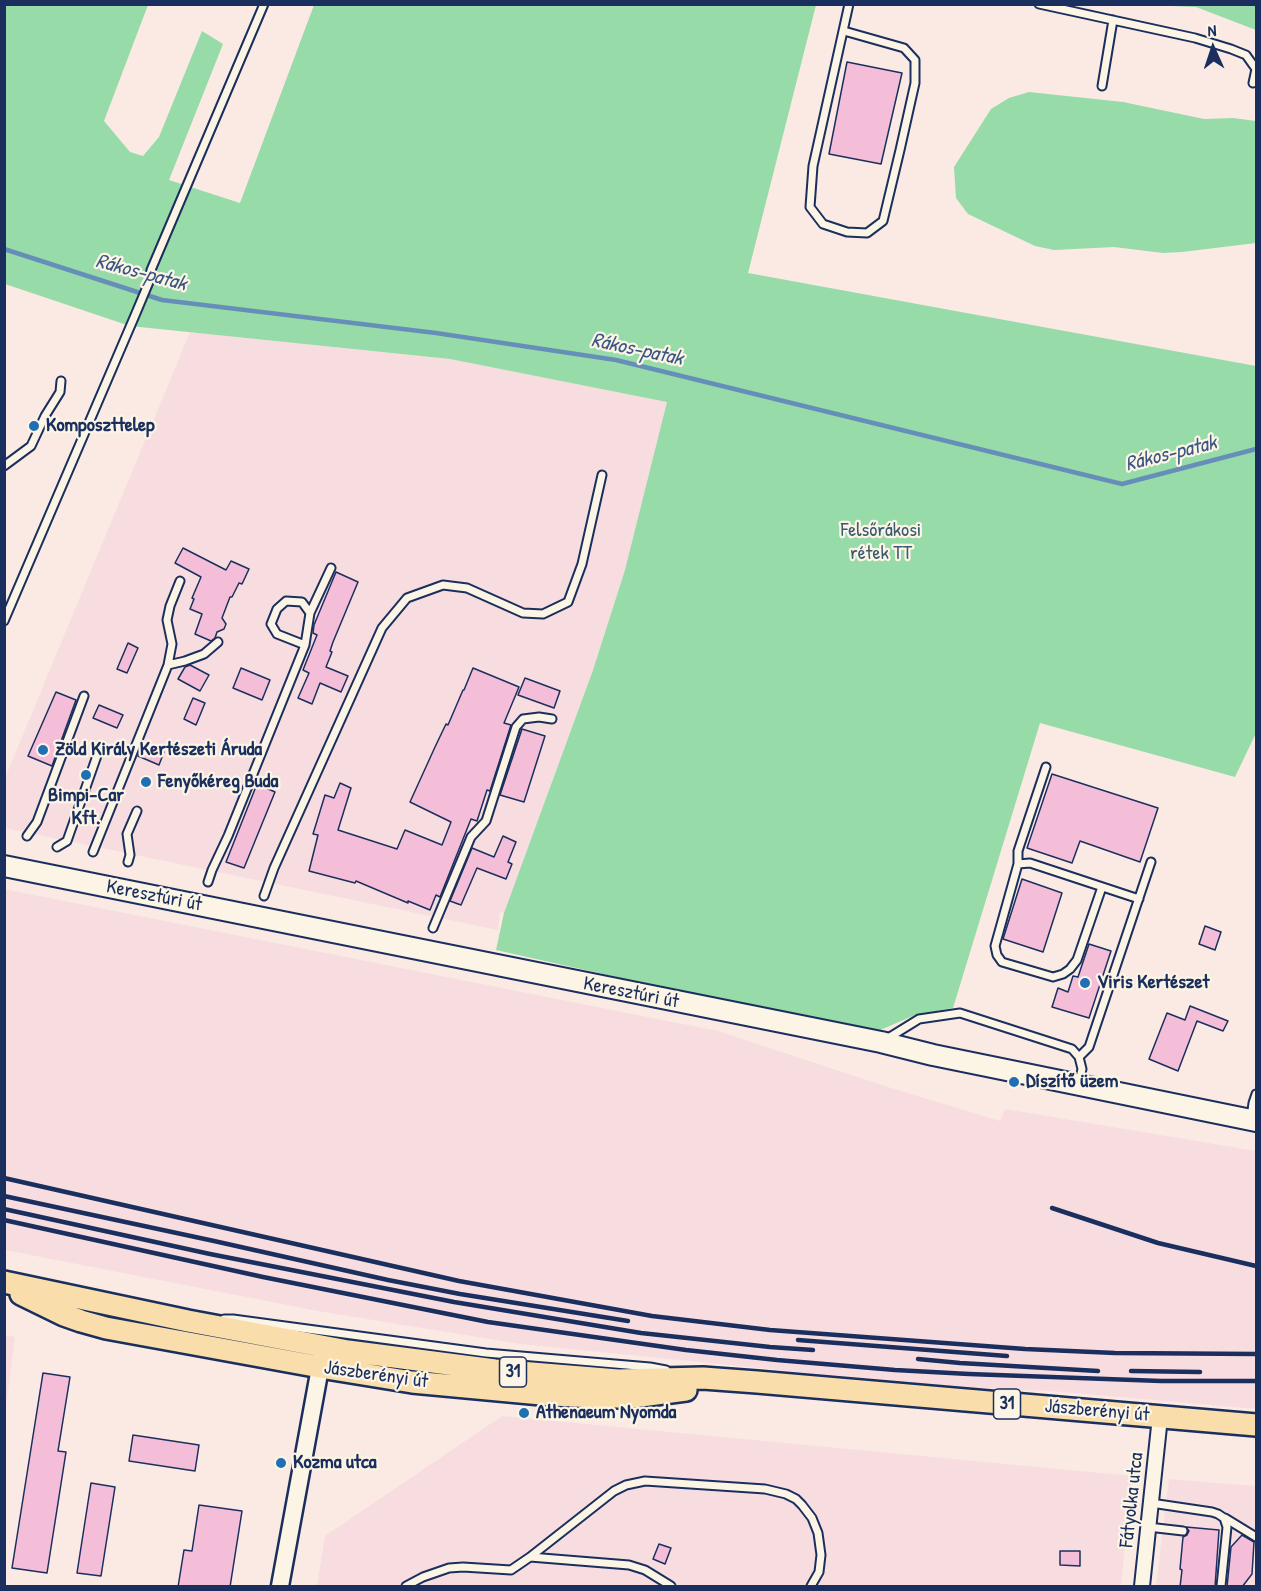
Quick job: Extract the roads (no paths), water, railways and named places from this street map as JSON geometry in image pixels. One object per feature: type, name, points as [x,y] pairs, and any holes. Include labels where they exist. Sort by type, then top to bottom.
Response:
[{"type":"main road","name":"Keresztúri út","points":[[4,866],[881,1042],[943,1057],[1253,1120]]},
{"type":"main road","name":"Jászberényi út","points":[[4,1284],[348,1351],[420,1361],[618,1380],[703,1378],[757,1382],[1257,1425]]},
{"type":"main road","name":"Jászberényi út","points":[[4,1284],[64,1315],[89,1323],[412,1382],[596,1397],[633,1397],[757,1382]]},
{"type":"street","points":[[280,1587],[323,1346]]},
{"type":"street","name":"Fátyolka utca","points":[[1142,1587],[1160,1417]]},
{"type":"lane","points":[[4,621],[139,306],[149,282],[151,270],[264,4]]},
{"type":"lane","points":[[844,31],[904,48],[915,60],[915,83],[882,221],[867,233],[847,232],[823,224],[810,207],[813,166],[849,4]]},
{"type":"lane","points":[[1040,4],[1195,38],[1231,49],[1246,55],[1256,69],[1253,83]]},
{"type":"lane","points":[[1102,86],[1113,20]]},
{"type":"lane","points":[[4,466],[31,446],[45,416],[60,392],[60,381]]},
{"type":"lane","points":[[264,896],[274,868],[382,628],[407,598],[443,585],[466,588],[523,613],[543,614],[567,602],[582,564],[602,475]]},
{"type":"lane","points":[[208,882],[305,645],[310,613],[331,568]]},
{"type":"lane","points":[[93,852],[168,665],[172,644],[167,620],[180,581]]},
{"type":"lane","points":[[305,645],[277,634],[271,624],[277,609],[286,601],[302,602],[310,613]]},
{"type":"lane","points":[[168,665],[204,654],[218,642]]},
{"type":"lane","points":[[27,836],[37,822],[84,696]]},
{"type":"lane","points":[[433,928],[471,837],[486,821],[516,727],[523,719],[539,717],[552,719]]},
{"type":"lane","points":[[57,847],[67,841],[99,750]]},
{"type":"lane","points":[[1046,767],[1018,851],[1018,864],[995,946],[997,955],[1002,962],[1053,977],[1063,974],[1077,960],[1102,887]]},
{"type":"lane","points":[[128,862],[130,855],[127,834],[137,811]]},
{"type":"lane","points":[[1018,864],[1030,862],[1139,898]]},
{"type":"lane","points":[[1078,1057],[1089,1047],[1152,862]]},
{"type":"lane","points":[[881,1042],[919,1019],[960,1013],[1072,1049],[1082,1069],[1079,1084]]},
{"type":"lane","points":[[1253,1120],[1253,1103],[1257,1094]]},
{"type":"lane","name":"Jászberényi út","points":[[188,1321],[233,1318],[486,1353],[650,1367],[703,1378]]},
{"type":"lane","points":[[406,1587],[423,1577],[449,1568],[511,1570],[614,1491],[634,1482],[765,1489],[796,1499],[812,1518],[818,1533],[821,1555],[819,1572],[811,1587]]},
{"type":"lane","points":[[1151,1503],[1212,1512],[1257,1537]]},
{"type":"lane","points":[[1221,1516],[1226,1523],[1223,1535],[1221,1587]]},
{"type":"lane","points":[[1148,1527],[1183,1531]]},
{"type":"lane","points":[[530,1557],[629,1565],[645,1570],[671,1587]]},
{"type":"waterway","name":"Rákos-patak","points":[[4,249],[162,300],[436,333],[616,360],[1122,484],[1256,449]]},
{"type":"railway","points":[[4,1178],[459,1281],[652,1316],[770,1330],[1025,1349],[1115,1353],[1256,1354]]},
{"type":"railway","points":[[4,1196],[388,1280],[628,1321]]},
{"type":"railway","points":[[1052,1208],[1158,1243],[1256,1266]]},
{"type":"railway","points":[[4,1209],[210,1254],[454,1302],[641,1333],[813,1350]]},
{"type":"railway","points":[[4,1220],[263,1277],[488,1322],[686,1350],[895,1370],[1161,1381],[1256,1381]]},
{"type":"railway","points":[[798,1340],[1007,1356]]},
{"type":"railway","points":[[918,1359],[1098,1371]]},
{"type":"railway","points":[[1131,1371],[1200,1372]]},
{"type":"place","name":"Komposzttelep","points":[[34,426]]},
{"type":"place","name":"Zöld Király Kertészeti Áruda","points":[[43,750]]},
{"type":"place","name":"Bimpi-Car Kft.","points":[[86,775]]},
{"type":"place","name":"Fenyőkéreg Buda","points":[[146,782]]},
{"type":"place","name":"Viris Kertészet","points":[[1085,983]]},
{"type":"place","name":"Díszítő üzem","points":[[1014,1082]]},
{"type":"place","name":"Athenaeum Nyomda","points":[[524,1413]]},
{"type":"place","name":"Kozma utca","points":[[281,1463]]},
{"type":"park label","name":"Felsőrákosi rétek TT","points":[[881,542]]}]
